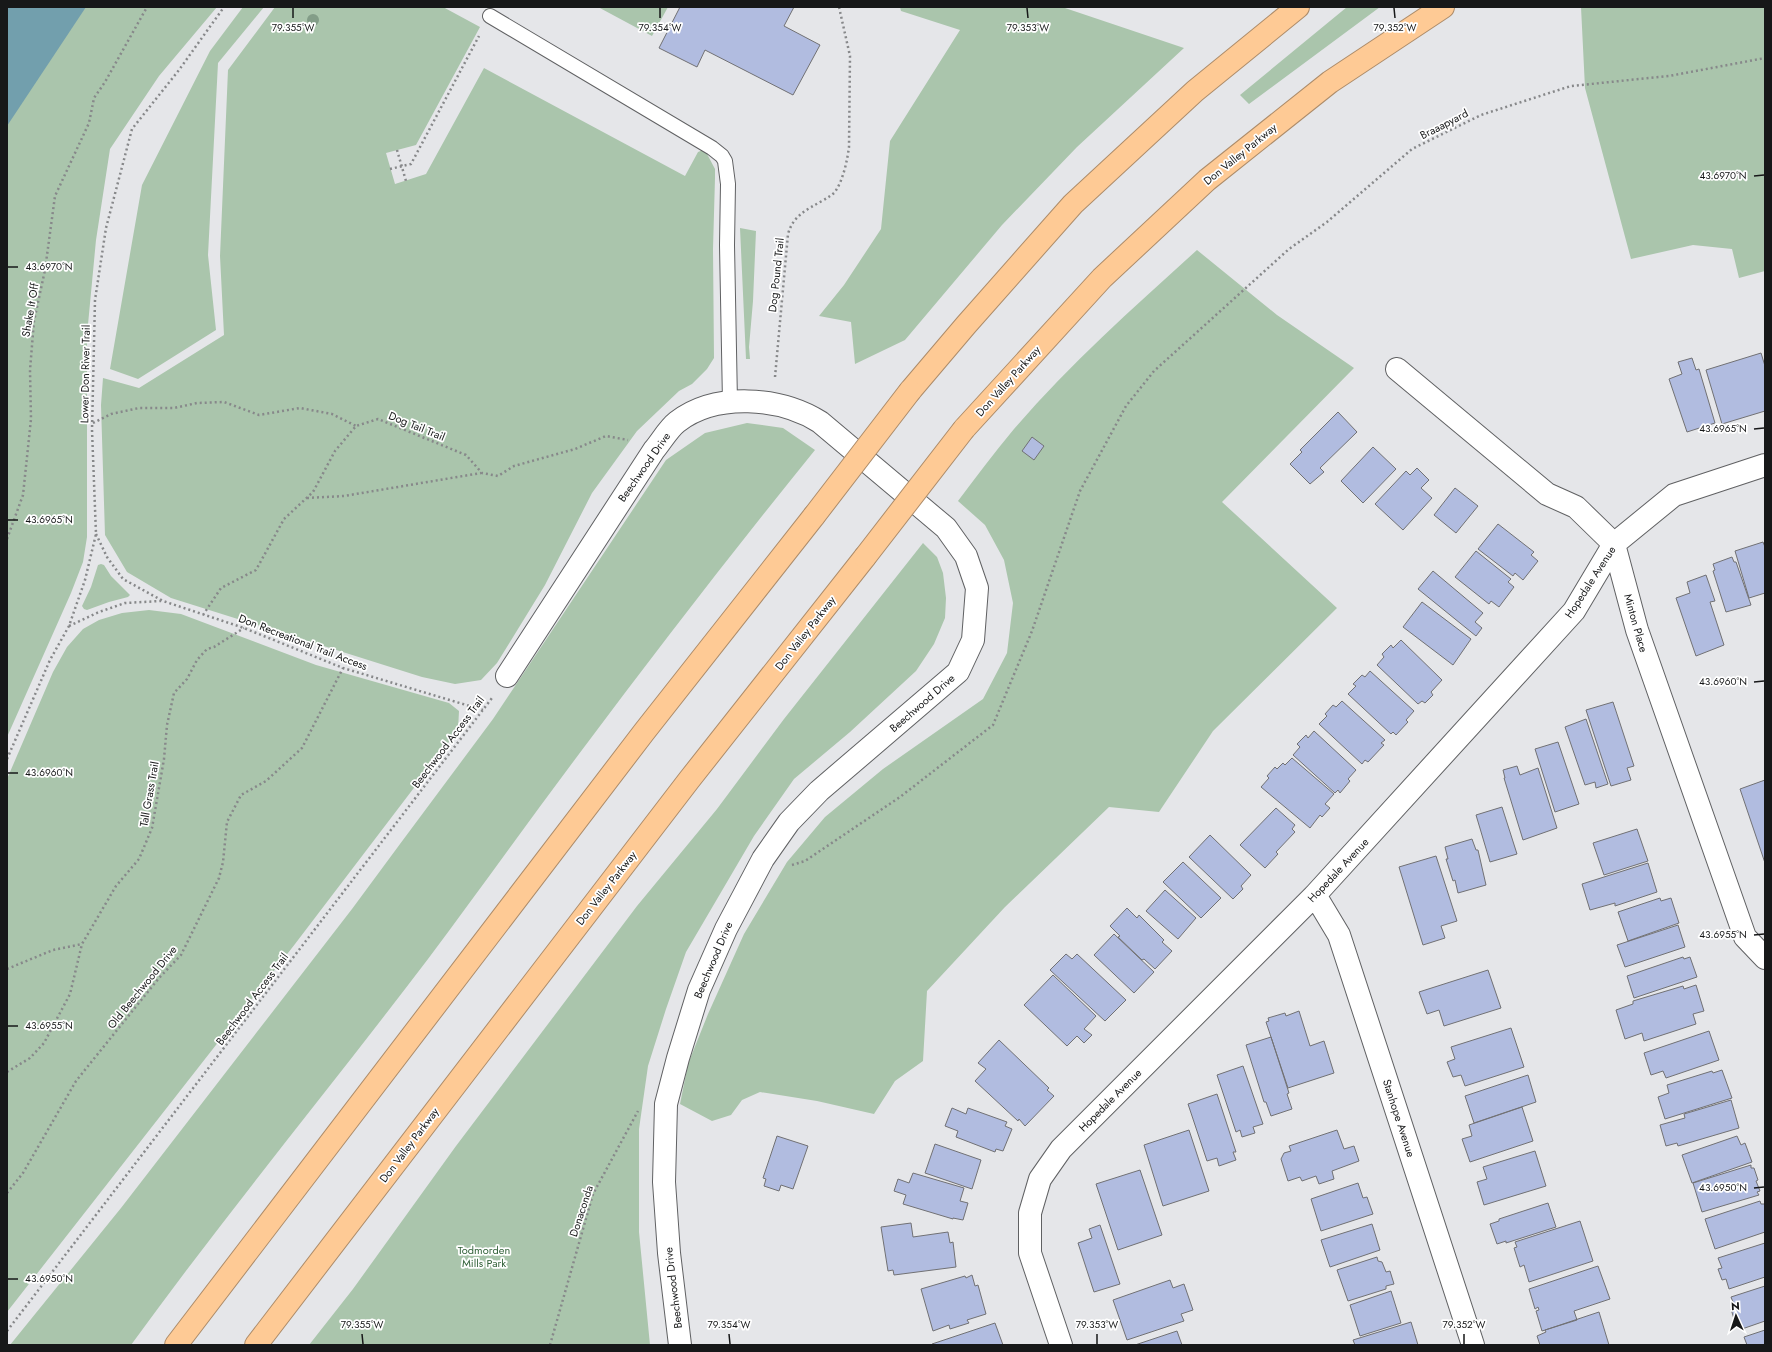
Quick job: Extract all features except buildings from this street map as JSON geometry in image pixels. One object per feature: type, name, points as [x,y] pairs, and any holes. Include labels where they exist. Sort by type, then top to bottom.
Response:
[{"type":"highway","points":[[176,1345],[640,738],[910,392],[966,325],[1073,204],[1194,91],[1298,7]]},
{"type":"highway","name":"Don Valley Parkway","points":[[256,1345],[689,780],[964,429],[1102,278],[1207,180],[1330,82],[1443,7]]},
{"type":"street","points":[[1397,368],[1547,494],[1576,507],[1614,544]]},
{"type":"street","name":"Beechwood Drive","points":[[507,676],[654,450],[676,422],[693,412],[730,402],[773,403],[805,413],[820,422],[946,528],[966,556],[978,588],[973,640],[958,672],[819,791],[789,822],[763,859],[726,929],[699,990],[678,1058],[666,1104],[665,1198],[669,1253],[680,1345]]},
{"type":"street","name":"Hopedale Avenue","points":[[1061,1345],[1030,1253],[1030,1213],[1040,1179],[1061,1149],[1315,895],[1574,611],[1614,544],[1674,495],[1765,465]]},
{"type":"street","name":"Minton Place","points":[[1614,544],[1637,630],[1745,937],[1765,958]]},
{"type":"street","name":"Stanhope Avenue","points":[[1315,895],[1339,935],[1473,1345]]},
{"type":"lane","points":[[490,16],[712,148],[722,156],[725,161],[728,184],[727,245],[730,402]]},
{"type":"path","name":"Shake It Off","points":[[7,539],[23,495],[31,419],[30,370],[34,320],[45,270],[55,196],[89,123],[94,98],[105,82],[147,7]]},
{"type":"path","name":"Lower Don River Trail","points":[[7,759],[50,660],[69,626],[85,580],[96,534],[93,423],[95,300],[106,228],[132,129],[179,70],[224,7]]},
{"type":"path","name":"Dog Pound Trail","points":[[773,403],[788,234],[790,227],[799,214],[830,196],[835,191],[847,159],[849,147],[850,56],[839,7]]},
{"type":"path","points":[[390,169],[411,164],[490,16]]},
{"type":"path","name":"Braaapyard","points":[[1193,335],[1289,249],[1327,222],[1412,149],[1481,115],[1571,86],[1668,76],[1765,58]]},
{"type":"path","points":[[398,150],[406,180]]},
{"type":"path","points":[[93,423],[111,414],[139,408],[174,408],[197,403],[224,402],[259,415],[300,408],[332,414],[356,426],[335,451],[313,492],[284,519],[256,570],[221,588],[203,615]]},
{"type":"path","name":"Dog Tail Trail","points":[[356,426],[378,419],[466,455],[482,473]]},
{"type":"path","points":[[307,498],[344,496],[482,473],[498,476],[514,466],[576,449],[606,436],[627,439],[654,450]]},
{"type":"path","name":"Don Recreational Trail Access","points":[[96,534],[107,557],[122,579],[163,601],[244,628],[344,668],[483,710]]},
{"type":"path","name":"Don Recreational Trail Access","points":[[69,626],[99,612],[124,603],[163,601]]},
{"type":"path","name":"Tall Grass Trail","points":[[7,1072],[30,1058],[44,1043],[70,994],[82,944],[97,921],[116,886],[139,859],[152,828],[164,759],[167,725],[174,693],[186,679],[197,660],[207,648],[214,647],[244,628]]},
{"type":"path","name":"Old Beechwood Drive","points":[[7,1192],[23,1173],[76,1082],[158,978],[181,954],[219,878],[223,862],[227,822],[241,795],[266,781],[302,748],[344,668]]},
{"type":"path","name":"Beechwood Access Trail","points":[[7,1332],[483,710],[507,676]]},
{"type":"path","points":[[7,969],[54,950],[82,944]]},
{"type":"path","name":"Donaconda","points":[[550,1345],[593,1194],[639,1109]]},
{"type":"green space","points":[[85,7],[217,7],[159,76],[110,149],[96,240],[87,335],[87,537],[83,562],[71,593],[7,737],[7,124]]},
{"type":"green space","points":[[243,7],[264,7],[218,63],[208,255],[216,330],[138,379],[110,369],[142,185],[210,51]]},
{"type":"green space","points":[[275,7],[443,7],[480,27],[416,145],[386,153],[395,184],[426,174],[484,68],[685,176],[698,152],[703,150],[706,152],[715,169],[713,249],[714,358],[707,369],[692,384],[679,391],[637,431],[592,493],[545,585],[497,663],[481,680],[455,684],[422,677],[171,598],[127,572],[105,535],[101,405],[103,378],[139,388],[224,335],[220,256],[228,70]]},
{"type":"green space","points":[[598,7],[668,7],[652,36]]},
{"type":"green space","points":[[900,7],[1062,7],[1184,48],[1077,147],[1002,225],[905,340],[855,364],[851,322],[819,316],[844,285],[881,229],[890,141],[960,30],[901,11]]},
{"type":"green space","points":[[1347,7],[1380,7],[1249,104],[1240,95]]},
{"type":"green space","points":[[1581,7],[1765,7],[1765,271],[1739,278],[1732,249],[1693,245],[1631,259],[1585,88]]},
{"type":"green space","points":[[740,228],[756,231],[753,301],[749,347],[750,359],[746,359]]},
{"type":"green space","points":[[1197,250],[1277,315],[1354,368],[1222,502],[1337,608],[1213,731],[1159,812],[1109,807],[1005,907],[927,991],[923,1061],[895,1081],[874,1114],[817,1101],[760,1092],[742,1100],[731,1115],[712,1121],[680,1104],[688,1064],[708,1014],[744,934],[787,862],[825,817],[883,769],[983,699],[1007,653],[1013,603],[1004,560],[985,525],[958,501],[992,456],[1035,405],[1103,336]]},
{"type":"green space","points":[[747,423],[783,428],[815,450],[666,639],[428,959],[241,1199],[131,1345],[10,1345],[121,1208],[352,909],[493,719],[666,460],[705,433]]},
{"type":"green space","name":"Todmorden Mills Park","points":[[923,543],[937,557],[943,573],[946,598],[945,618],[934,644],[916,671],[850,732],[794,779],[754,836],[686,952],[666,1009],[648,1066],[639,1129],[639,1232],[650,1345],[309,1345],[353,1289],[456,1146],[637,906],[717,809],[784,719]]},
{"type":"green space","points":[[98,565],[104,565],[111,576],[130,595],[128,597],[87,610],[84,609],[82,606],[91,587]]},
{"type":"green space","points":[[149,610],[181,614],[316,665],[449,703],[459,711],[458,730],[295,944],[7,1312],[7,779],[53,672],[67,647],[83,629],[99,620],[122,613]]},
{"type":"water","points":[[7,7],[86,7],[7,126]]}]
